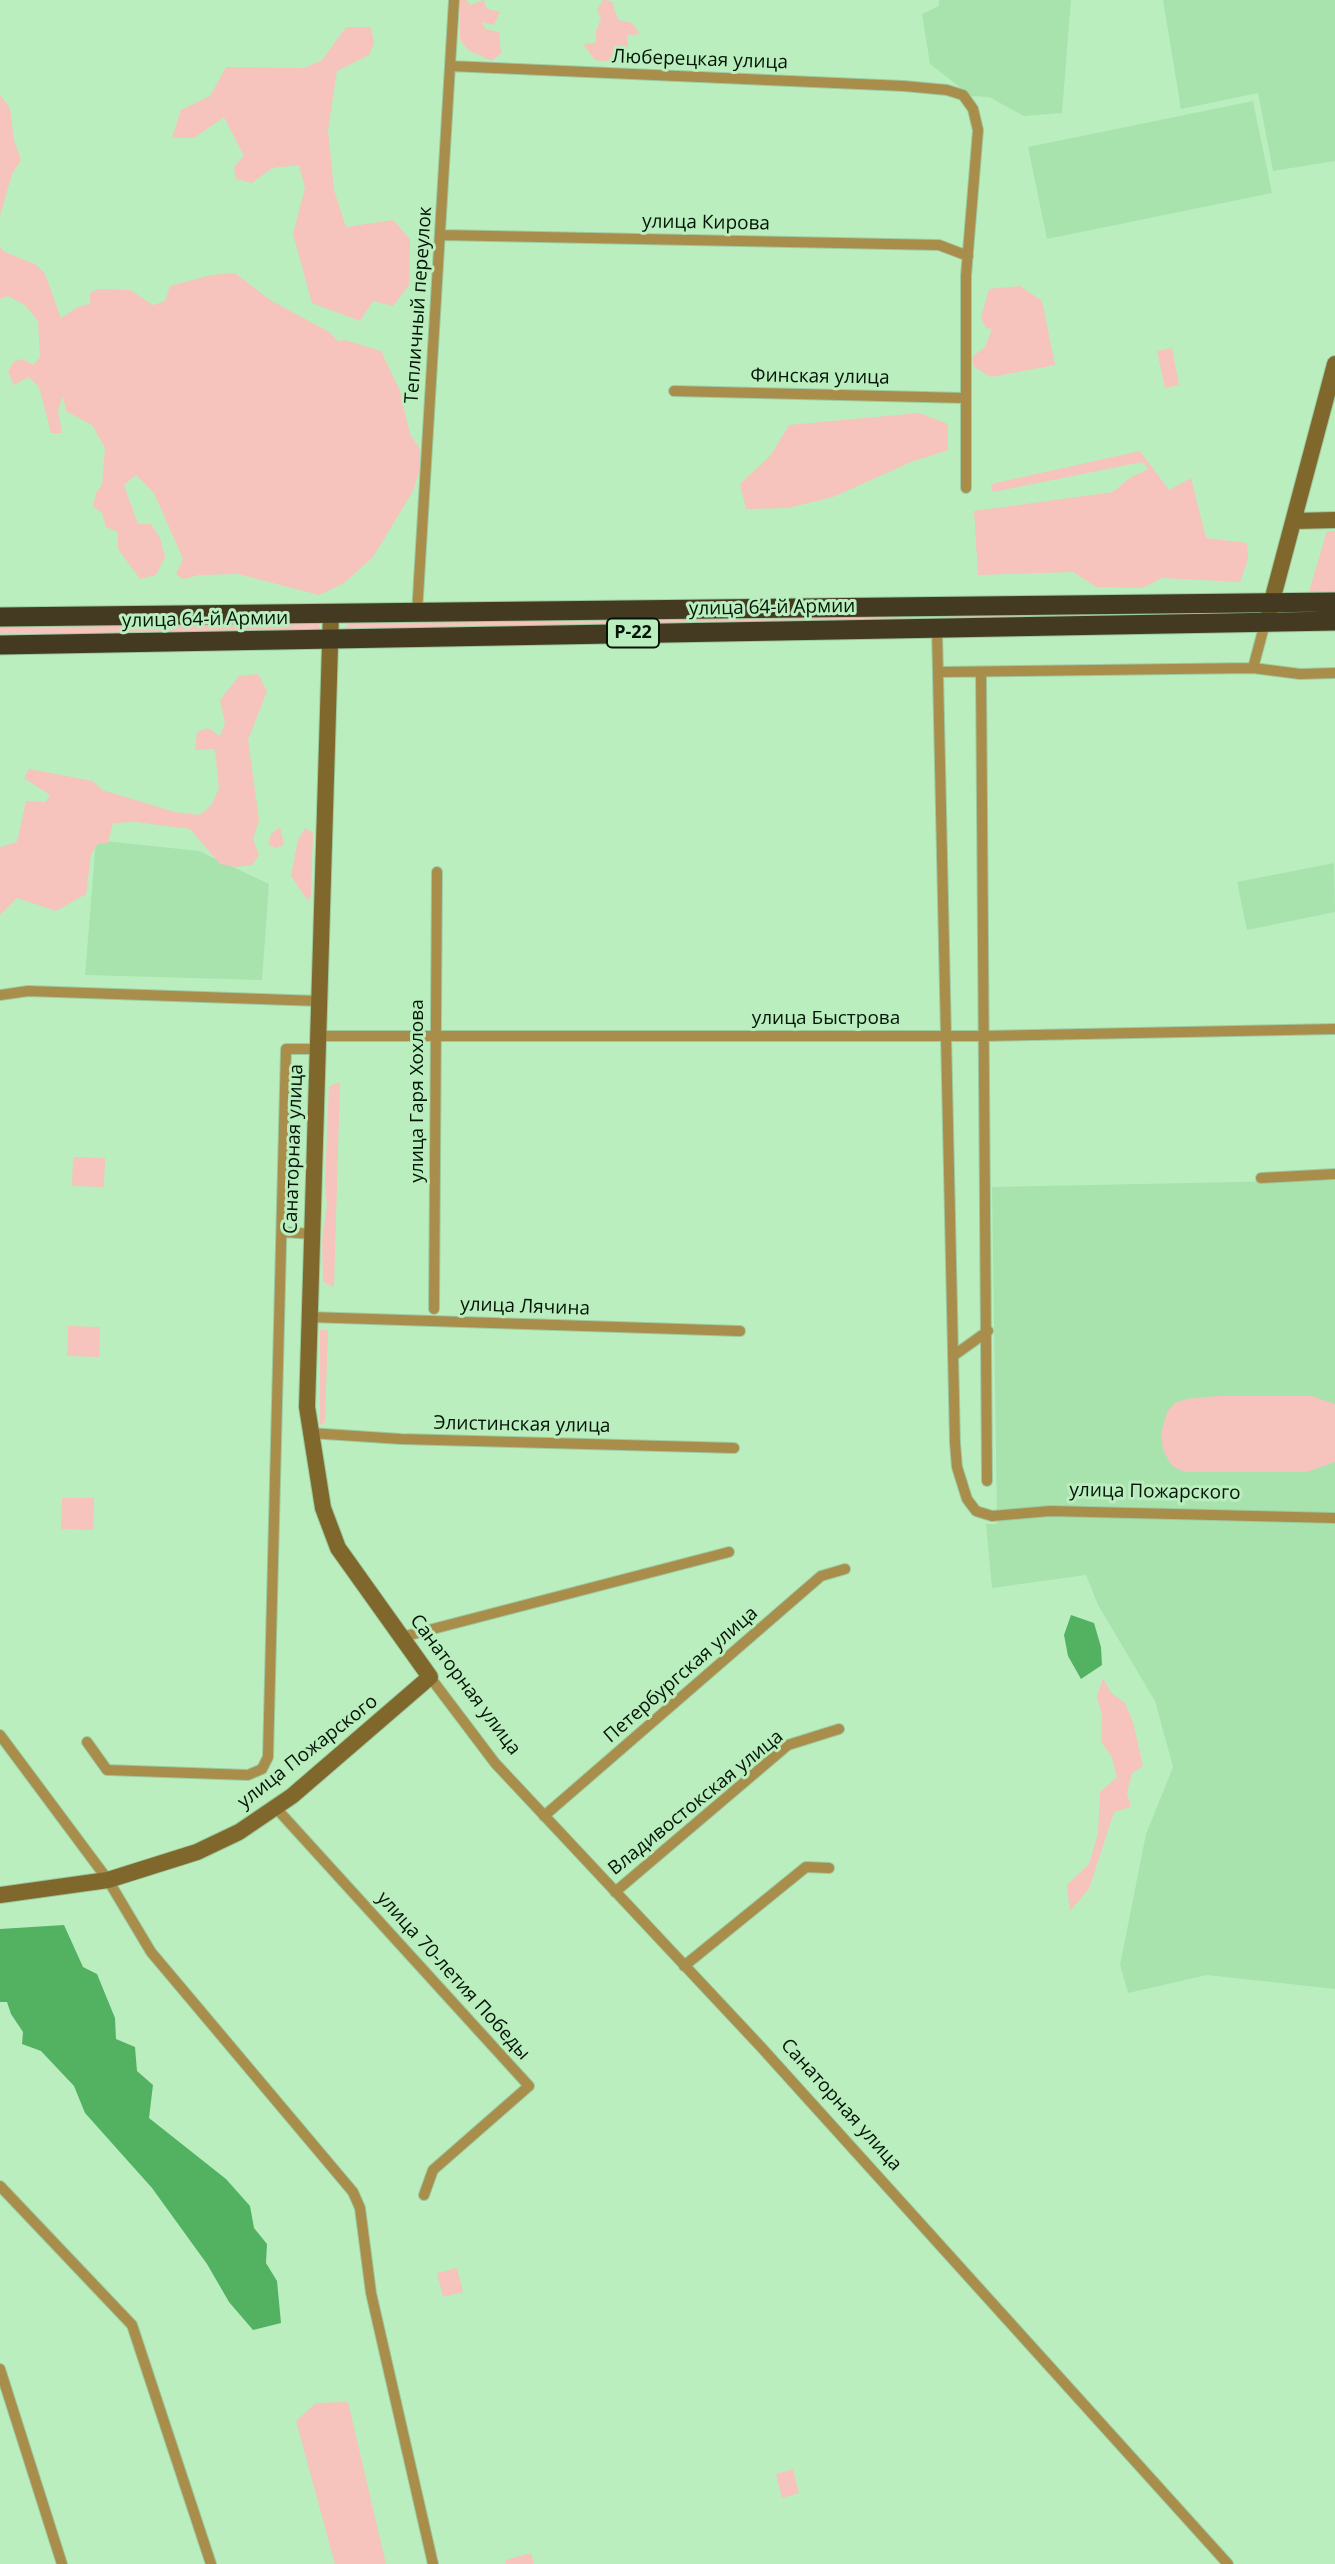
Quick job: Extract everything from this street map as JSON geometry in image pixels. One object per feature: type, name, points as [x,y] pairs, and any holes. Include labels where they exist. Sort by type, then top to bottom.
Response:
[{"type":"highway","name":"улица 64-й Армии","points":[[0,617],[1335,602]]},
{"type":"highway","name":"улица 64-й Армии","points":[[0,645],[1335,621]]},
{"type":"street","name":"Тепличный переулок","points":[[417,613],[454,0]]},
{"type":"street","name":"Люберецкая улица","points":[[450,66],[947,90],[963,95],[973,109],[978,130],[968,256]]},
{"type":"street","name":"улица Кирова","points":[[441,235],[939,244],[968,256]]},
{"type":"street","points":[[966,488],[968,256]]},
{"type":"street","points":[[1254,668],[1335,364]]},
{"type":"street","name":"Финская улица","points":[[674,391],[965,398]]},
{"type":"street","points":[[1294,521],[1335,520]]},
{"type":"street","name":"Санаторная улица","points":[[331,612],[309,1317],[310,1433],[323,1508],[338,1548],[478,1743],[1228,2564]]},
{"type":"street","points":[[937,629],[953,1356]]},
{"type":"street","points":[[940,672],[1254,668],[1300,674],[1335,673]]},
{"type":"street","points":[[981,672],[988,1331],[987,1481]]},
{"type":"street","name":"улица Гаря Хохлова","points":[[434,1309],[438,872]]},
{"type":"street","points":[[0,995],[28,991],[318,1001]]},
{"type":"street","name":"улица Быстрова","points":[[282,1232],[286,1049],[317,1043],[436,1036],[983,1037],[1335,1029]]},
{"type":"street","points":[[1261,1178],[1335,1174]]},
{"type":"street","points":[[87,1742],[107,1770],[248,1775],[266,1764],[282,1232],[312,1234]]},
{"type":"street","name":"улица Лячина","points":[[309,1317],[740,1331]]},
{"type":"street","points":[[953,1356],[988,1331]]},
{"type":"street","name":"улица Пожарского","points":[[953,1356],[957,1467],[967,1499],[976,1511],[992,1516],[1050,1511],[1335,1518]]},
{"type":"street","name":"Элистинская улица","points":[[310,1433],[401,1439],[734,1448]]},
{"type":"street","points":[[402,1637],[729,1552]]},
{"type":"street","name":"Петербургская улица","points":[[544,1815],[821,1576],[845,1569]]},
{"type":"street","name":"улица Пожарского","points":[[0,1895],[107,1880],[197,1852],[239,1832],[276,1808],[430,1677]]},
{"type":"street","name":"Владивостокская улица","points":[[615,1892],[788,1745],[839,1729]]},
{"type":"street","points":[[0,1735],[107,1880],[151,1952],[334,2168],[360,2208],[371,2293],[433,2564]]},
{"type":"street","name":"улица 70-летия Победы","points":[[276,1808],[529,2086],[433,2169],[424,2194]]},
{"type":"street","points":[[684,1966],[806,1867],[829,1868]]},
{"type":"street","points":[[0,2186],[132,2325],[211,2564]]},
{"type":"street","points":[[0,2369],[62,2564]]},
{"type":"shaded area","points":[[460,0],[466,0],[470,5],[484,0],[487,9],[500,12],[494,25],[482,22],[485,29],[499,32],[501,53],[492,61],[468,50],[460,40]]},
{"type":"shaded area","points":[[603,0],[612,1],[618,20],[632,23],[640,34],[627,35],[628,47],[619,61],[595,60],[583,44],[596,43],[596,31],[601,18],[597,10]]},
{"type":"shaded area","points":[[939,0],[1071,0],[1062,113],[1024,116],[989,97],[971,96],[930,64],[922,14],[939,6]]},
{"type":"shaded area","points":[[1163,0],[1335,0],[1335,161],[1273,171],[1258,93],[1181,109]]},
{"type":"shaded area","points":[[346,27],[371,27],[374,43],[369,55],[337,71],[328,130],[334,190],[346,227],[393,220],[410,239],[409,285],[393,306],[373,301],[360,321],[312,303],[293,234],[305,188],[299,165],[272,168],[252,183],[236,179],[234,167],[244,156],[224,117],[194,138],[172,138],[181,110],[210,96],[226,67],[304,68],[322,60]]},
{"type":"shaded area","points":[[0,95],[10,108],[14,140],[21,160],[12,174],[0,216]]},
{"type":"shaded area","points":[[1253,101],[1272,193],[1047,239],[1028,147]]},
{"type":"shaded area","points":[[0,246],[3,251],[37,265],[45,274],[61,318],[78,307],[90,304],[90,293],[99,289],[130,290],[153,305],[165,301],[170,286],[211,275],[235,273],[270,300],[329,332],[338,341],[345,340],[381,351],[400,391],[410,434],[420,449],[420,469],[413,491],[373,557],[344,583],[319,595],[238,574],[199,575],[183,579],[176,574],[183,559],[154,493],[136,475],[124,485],[138,524],[151,524],[160,538],[165,557],[156,575],[140,579],[118,549],[118,532],[106,527],[102,513],[93,506],[96,493],[102,485],[105,448],[92,425],[66,411],[63,396],[58,410],[62,433],[51,433],[39,387],[29,377],[14,385],[8,372],[13,362],[22,359],[34,365],[40,357],[38,321],[25,305],[8,296],[0,299]]},
{"type":"shaded area","points":[[1020,286],[1042,301],[1055,365],[991,377],[974,367],[972,357],[985,347],[992,329],[986,328],[981,318],[989,289]]},
{"type":"shaded area","points":[[1172,348],[1179,385],[1165,388],[1157,351]]},
{"type":"shaded area","points":[[919,413],[948,424],[948,450],[911,462],[833,497],[788,508],[746,509],[740,484],[771,455],[789,425]]},
{"type":"shaded area","points":[[1140,451],[1169,490],[1191,478],[1206,538],[1247,543],[1248,559],[1240,582],[1162,578],[1142,588],[1096,587],[1073,572],[978,575],[974,511],[1113,492],[1131,477],[1149,469],[1142,462],[993,492],[991,484]]},
{"type":"shaded area","points":[[1327,531],[1335,531],[1335,594],[1308,595]]},
{"type":"shaded area","points":[[1251,611],[1256,614],[347,631],[344,628],[350,623]]},
{"type":"shaded area","points":[[319,624],[320,631],[0,634],[0,627]]},
{"type":"shaded area","points":[[258,674],[267,691],[248,740],[259,820],[253,839],[259,855],[252,865],[235,867],[220,864],[190,829],[136,822],[113,823],[108,843],[98,844],[91,854],[86,894],[56,911],[17,898],[0,915],[0,847],[17,842],[26,801],[46,802],[50,795],[24,778],[29,769],[93,781],[102,790],[175,812],[199,815],[211,806],[219,788],[215,749],[195,750],[197,732],[208,728],[220,736],[225,723],[220,700],[239,676]]},
{"type":"shaded area","points":[[280,827],[284,845],[275,848],[268,844],[271,834]]},
{"type":"shaded area","points":[[305,828],[313,833],[311,895],[308,901],[291,876],[298,840]]},
{"type":"shaded area","points":[[96,840],[199,851],[269,884],[262,980],[85,975]]},
{"type":"shaded area","points":[[1334,863],[1335,912],[1247,930],[1237,882]]},
{"type":"shaded area","points":[[340,1082],[334,1287],[323,1282],[322,1241],[327,1205],[325,1185],[329,1086]]},
{"type":"shaded area","points":[[73,1157],[105,1158],[104,1187],[72,1186]]},
{"type":"shaded area","points":[[1335,1180],[1335,1989],[1207,1975],[1128,1993],[1120,1965],[1146,1834],[1173,1767],[1155,1701],[1098,1605],[1086,1575],[992,1588],[986,1524],[997,1524],[992,1187]]},
{"type":"shaded area","points":[[68,1326],[100,1327],[99,1357],[67,1356]]},
{"type":"shaded area","points":[[320,1330],[328,1330],[325,1422],[320,1425]]},
{"type":"shaded area","points":[[1217,1396],[1312,1396],[1335,1404],[1335,1462],[1307,1472],[1186,1472],[1177,1469],[1163,1450],[1161,1434],[1167,1412],[1175,1403],[1187,1399]]},
{"type":"shaded area","points":[[62,1498],[94,1498],[93,1530],[61,1529]]},
{"type":"shaded area","points":[[1071,1615],[1094,1623],[1101,1647],[1102,1665],[1081,1679],[1068,1656],[1064,1635]]},
{"type":"shaded area","points":[[1103,1678],[1111,1693],[1125,1703],[1133,1722],[1143,1766],[1132,1773],[1127,1793],[1131,1807],[1114,1812],[1089,1889],[1070,1911],[1067,1885],[1089,1864],[1098,1834],[1100,1792],[1117,1777],[1112,1758],[1101,1741],[1102,1715],[1097,1697]]},
{"type":"shaded area","points":[[64,1925],[83,1967],[97,1974],[115,2018],[116,2039],[135,2047],[137,2071],[153,2085],[149,2118],[226,2179],[250,2206],[254,2228],[267,2244],[266,2263],[277,2281],[281,2323],[253,2330],[229,2302],[207,2264],[152,2188],[85,2113],[74,2086],[41,2051],[22,2044],[23,2032],[11,2014],[7,2002],[0,2002],[0,1929]]},
{"type":"shaded area","points":[[457,2268],[463,2292],[443,2297],[437,2273]]},
{"type":"shaded area","points":[[348,2402],[386,2564],[335,2564],[296,2421],[316,2403]]},
{"type":"shaded area","points":[[793,2469],[799,2493],[782,2498],[776,2474]]},
{"type":"shaded area","points":[[531,2553],[534,2564],[506,2564],[505,2560]]}]
